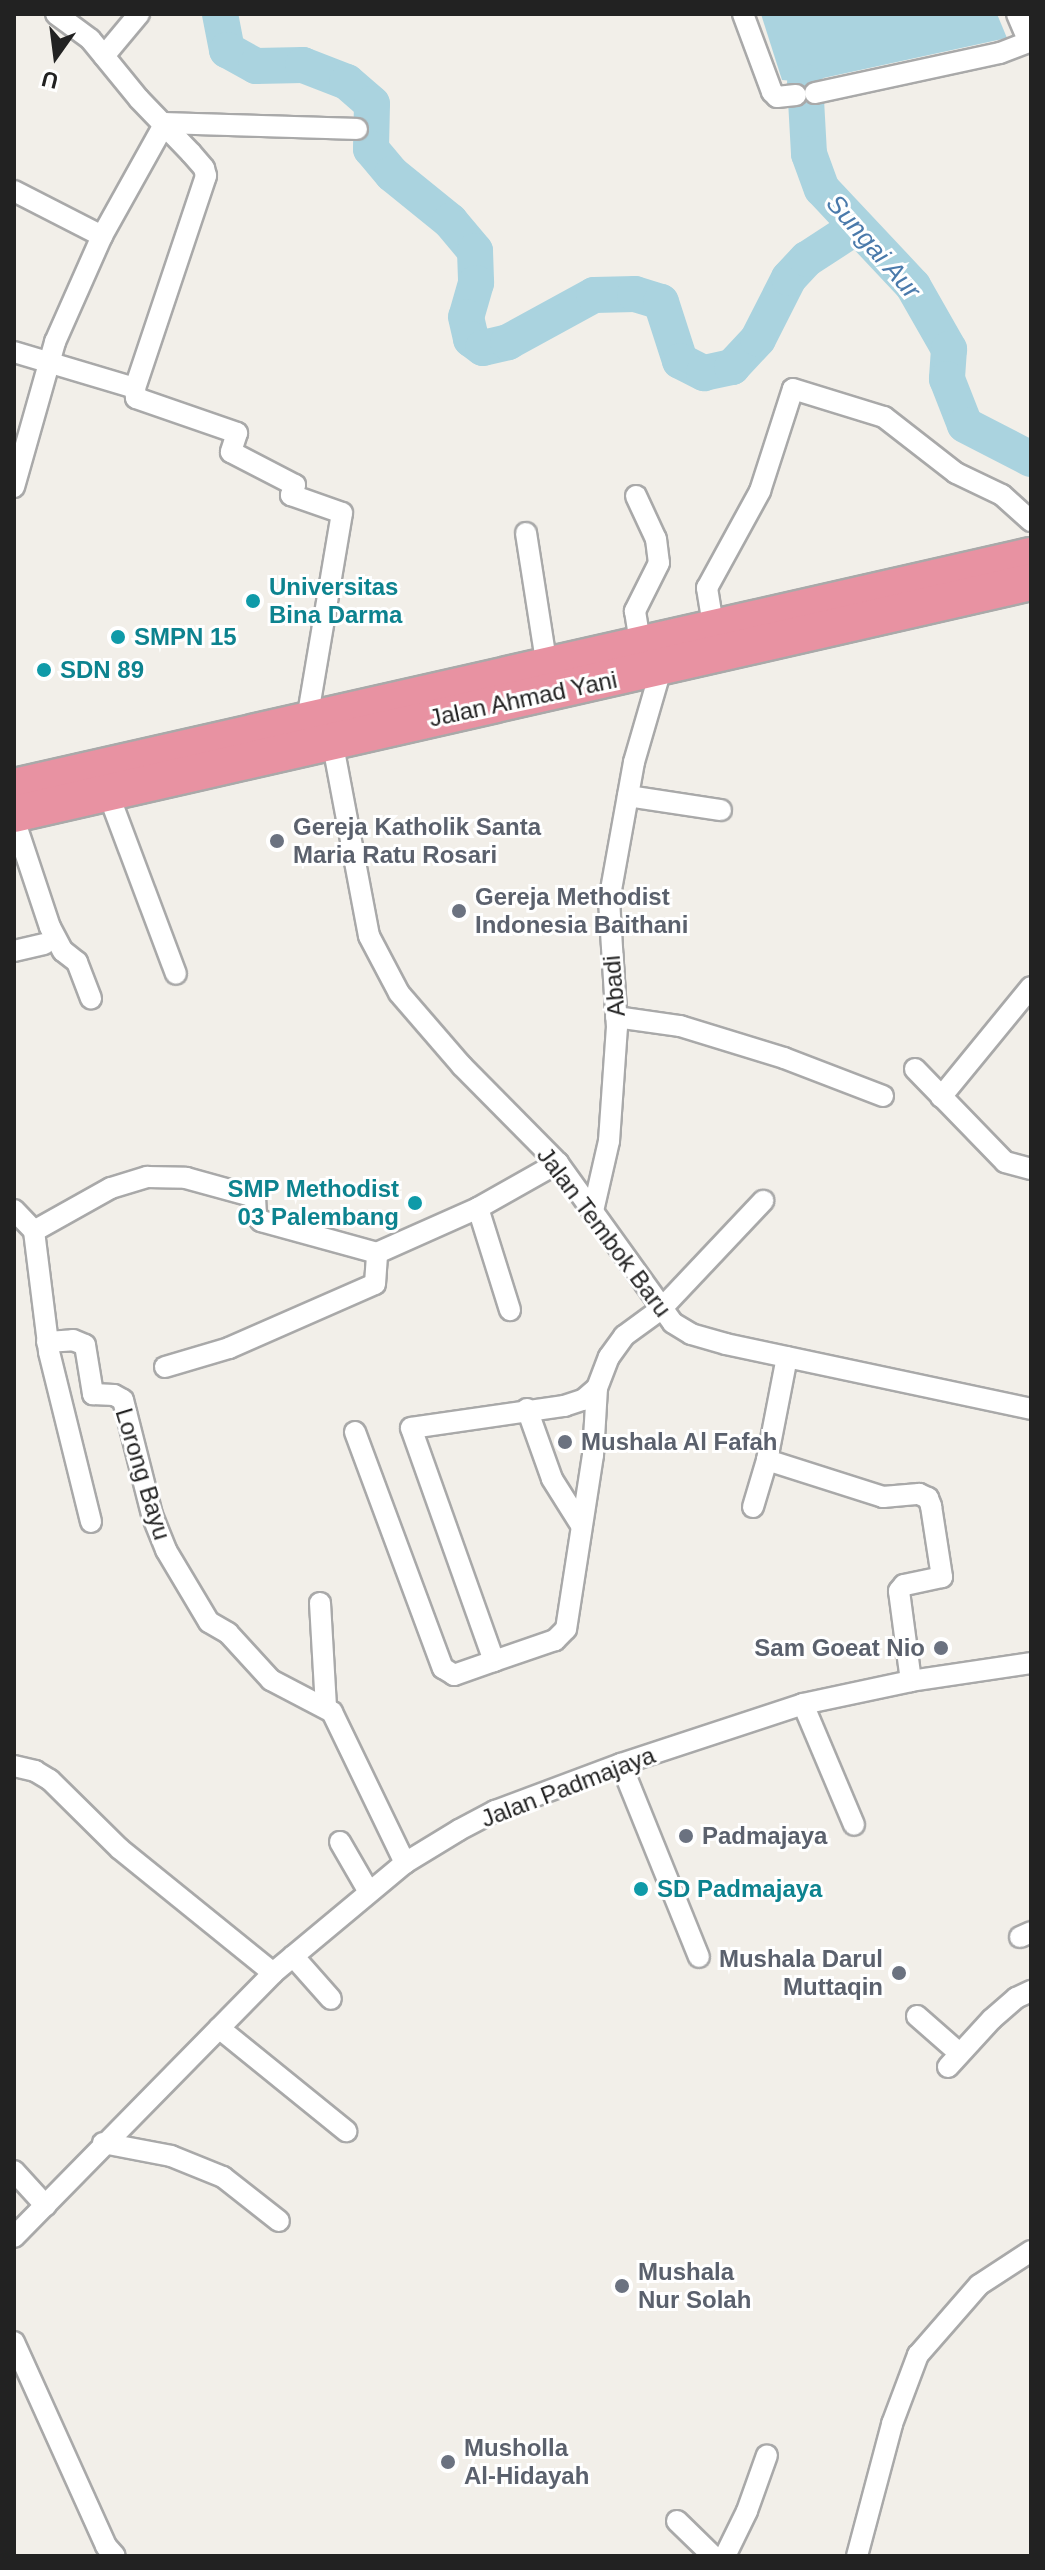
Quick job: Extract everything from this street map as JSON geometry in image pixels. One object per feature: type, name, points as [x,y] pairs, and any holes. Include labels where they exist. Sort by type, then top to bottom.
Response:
[{"type":"highway","name":"Jalan Ahmad Yani","points":[[14,816],[108,793],[547,667],[651,658],[714,631],[1031,556]]},
{"type":"highway","name":"Jalan Ahmad Yani","points":[[14,787],[320,730],[651,658],[1031,582]]},
{"type":"street","points":[[56,14],[83,32],[139,99],[165,123],[204,168],[206,176],[135,388],[136,398],[237,433],[231,452],[295,485],[291,495],[342,513],[320,730]]},
{"type":"street","points":[[104,56],[139,14]]},
{"type":"street","points":[[743,14],[772,92],[777,97],[805,94],[1000,53],[1030,41],[1017,14]]},
{"type":"street","points":[[165,123],[357,129]]},
{"type":"street","points":[[14,487],[47,363],[102,236],[165,123]]},
{"type":"street","points":[[14,191],[102,236]]},
{"type":"street","points":[[14,352],[135,388]]},
{"type":"street","points":[[714,631],[707,588],[760,491],[793,389],[884,417],[956,473],[1002,495],[1031,521]]},
{"type":"street","points":[[636,496],[656,539],[659,563],[635,611],[651,658]]},
{"type":"street","points":[[526,533],[547,667]]},
{"type":"street","name":"Abadi","points":[[593,1211],[609,1141],[616,1017],[609,901],[651,658]]},
{"type":"street","name":"Jalan Tembok Baru","points":[[320,730],[369,936],[399,993],[462,1066],[558,1163],[673,1323],[691,1334],[1031,1409]]},
{"type":"street","points":[[108,793],[176,974]]},
{"type":"street","points":[[628,796],[721,810]]},
{"type":"street","points":[[14,816],[50,927],[63,951],[77,962],[91,998]]},
{"type":"street","points":[[14,951],[44,944]]},
{"type":"street","points":[[941,1097],[1031,987]]},
{"type":"street","points":[[616,1017],[680,1026],[784,1058],[883,1096]]},
{"type":"street","points":[[915,1069],[1005,1162],[1031,1169]]},
{"type":"street","points":[[34,1231],[111,1188],[147,1177],[186,1178],[222,1185],[255,1197],[256,1215],[261,1221],[377,1253],[478,1208],[558,1163]]},
{"type":"street","points":[[355,1432],[443,1668],[454,1675],[563,1635],[593,1455],[597,1388],[609,1357],[624,1336],[661,1309],[763,1201]]},
{"type":"street","points":[[478,1208],[510,1310]]},
{"type":"street","points":[[14,1210],[34,1231],[47,1342],[91,1522]]},
{"type":"street","points":[[165,1367],[229,1348],[375,1284],[377,1253]]},
{"type":"street","name":"Lorong Bayu","points":[[47,1342],[83,1343],[94,1396],[114,1395],[123,1400],[152,1515],[166,1550],[209,1622],[228,1633],[271,1680],[326,1708]]},
{"type":"street","points":[[753,1507],[767,1460],[787,1357]]},
{"type":"street","points":[[494,1661],[411,1428],[564,1406],[583,1400],[597,1388]]},
{"type":"street","points":[[527,1409],[552,1479],[581,1525]]},
{"type":"street","points":[[767,1460],[883,1497],[919,1494],[928,1498],[942,1577],[900,1587],[911,1681]]},
{"type":"street","points":[[320,1603],[326,1708],[332,1712],[405,1863]]},
{"type":"street","name":"Jalan Padmajaya","points":[[14,2237],[273,1973],[405,1863],[495,1811],[621,1764],[803,1704],[911,1681],[1031,1663]]},
{"type":"street","points":[[803,1704],[854,1825]]},
{"type":"street","points":[[621,1764],[699,1957]]},
{"type":"street","points":[[14,1766],[35,1771],[50,1780],[120,1849],[273,1973]]},
{"type":"street","points":[[340,1842],[369,1892]]},
{"type":"street","points":[[293,1956],[331,1999]]},
{"type":"street","points":[[917,2016],[953,2060],[1016,1998],[1031,1991]]},
{"type":"street","points":[[219,2028],[346,2131]]},
{"type":"street","points":[[103,2143],[171,2156],[223,2177],[279,2221]]},
{"type":"street","points":[[14,2171],[46,2206]]},
{"type":"street","points":[[857,2556],[892,2424],[918,2355],[979,2285],[1031,2251]]},
{"type":"street","points":[[14,2342],[106,2546],[115,2556]]},
{"type":"street","points":[[725,2556],[747,2511],[767,2455]]},
{"type":"street","points":[[677,2521],[713,2556]]},
{"type":"water","points":[[761,14],[997,14],[1007,38],[805,82],[782,80]]},
{"type":"waterway","points":[[220,14],[227,50],[256,66],[303,65],[347,82],[372,104],[371,149],[392,174],[450,221],[475,251],[476,283],[466,317],[471,339],[483,348],[508,342],[594,295],[635,294],[661,302],[680,361],[704,373],[732,367],[758,339],[789,278],[807,259],[856,227]]},
{"type":"waterway","name":"Sungai Aur","points":[[805,82],[809,154],[822,189],[913,286],[949,349],[947,379],[965,425],[1031,459]]},
{"type":"place","name":"Universitas Bina Darma","points":[[253,601]]},
{"type":"place","name":"SMPN 15","points":[[118,637]]},
{"type":"place","name":"SDN 89","points":[[44,670]]},
{"type":"place","name":"Gereja Katholik Santa Maria Ratu Rosari","points":[[277,841]]},
{"type":"place","name":"Gereja Methodist Indonesia Baithani","points":[[459,911]]},
{"type":"place","name":"SMP Methodist 03 Palembang","points":[[415,1203]]},
{"type":"place","name":"Mushala Al Fafah","points":[[565,1442]]},
{"type":"place","name":"Sam Goeat Nio","points":[[941,1648]]},
{"type":"place","name":"Padmajaya","points":[[686,1836]]},
{"type":"place","name":"SD Padmajaya","points":[[641,1889]]},
{"type":"place","name":"Mushala Darul Muttaqin","points":[[899,1973]]},
{"type":"place","name":"Mushala Nur Solah","points":[[622,2286]]},
{"type":"place","name":"Musholla Al-Hidayah","points":[[448,2462]]}]
